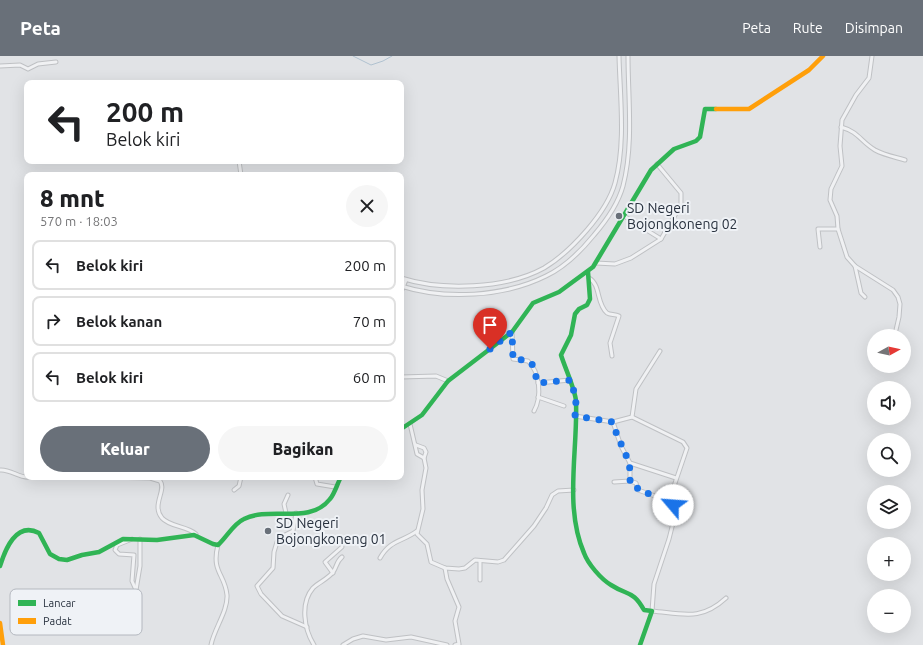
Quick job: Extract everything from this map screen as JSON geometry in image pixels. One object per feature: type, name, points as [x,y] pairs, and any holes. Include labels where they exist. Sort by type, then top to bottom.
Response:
[{"type":"street","points":[[404,284],[406,280],[415,283],[451,286],[493,283],[516,278],[543,268],[567,252],[594,221],[607,202],[615,184],[620,157],[619,56]]},
{"type":"street","points":[[404,287],[432,293],[452,294],[494,291],[519,286],[547,276],[571,259],[587,243],[602,226],[615,206],[623,187],[628,158],[628,56]]},
{"type":"street","points":[[404,427],[422,415],[448,381],[512,332],[533,303],[559,292],[588,275],[624,216],[646,176],[657,164],[677,147],[698,140],[702,132],[705,109],[749,109],[809,70],[823,56]]},
{"type":"street","points":[[872,56],[868,78],[845,114],[841,127],[842,166],[830,195],[830,200],[837,216],[838,229],[847,257],[855,266],[889,287],[898,297],[900,304],[896,329]]},
{"type":"street","points":[[0,66],[20,64],[28,69],[38,64],[56,62]]},
{"type":"street","points":[[841,127],[855,132],[865,142],[882,153],[905,160]]},
{"type":"street","points":[[596,263],[615,264],[630,258],[661,239],[681,205],[682,199],[681,193],[657,164]]},
{"type":"street","points":[[624,216],[661,239]]},
{"type":"street","points":[[820,247],[818,229],[838,229]]},
{"type":"street","points":[[855,266],[861,293],[866,297]]},
{"type":"street","points":[[588,275],[597,288],[605,310],[608,314],[619,316],[610,343],[612,356]]},
{"type":"street","points":[[588,275],[590,299],[587,304],[574,314],[571,335],[561,355],[571,380],[576,400],[573,502],[577,530],[586,558],[599,575],[609,584],[628,592],[638,599],[644,610],[700,614],[712,610],[726,598]]},
{"type":"street","points":[[512,332],[513,359],[526,360],[532,364],[538,383],[538,398],[534,411]]},
{"type":"street","points":[[632,417],[636,389],[660,350]]},
{"type":"street","points":[[404,377],[436,376],[448,381]]},
{"type":"street","points":[[538,383],[571,380]]},
{"type":"street","points":[[538,398],[564,406]]},
{"type":"street","points":[[575,416],[613,422],[632,417],[683,442],[687,448],[672,492],[674,516],[654,584],[651,620],[642,634],[640,645]]},
{"type":"street","points":[[613,422],[621,446],[630,463],[630,481]]},
{"type":"street","points":[[410,424],[416,445],[417,455],[424,458]]},
{"type":"street","points":[[416,445],[425,449],[424,458],[426,468],[422,490],[423,508],[417,531],[418,536],[427,544],[431,562],[445,568],[464,568],[475,560],[498,562],[504,560],[534,526],[546,508],[552,495],[558,491],[574,490]]},
{"type":"street","points":[[630,463],[676,478]]},
{"type":"street","points":[[0,470],[11,470],[24,477]]},
{"type":"street","points":[[157,480],[160,481],[162,486],[158,506],[162,519],[189,529],[213,545],[218,545]]},
{"type":"street","points":[[234,490],[238,486],[240,480]]},
{"type":"street","points":[[316,480],[317,484],[335,487]]},
{"type":"street","points":[[211,645],[214,631],[224,612],[227,597],[215,564],[218,545],[236,525],[248,516],[296,513],[320,508],[330,498],[339,480]]},
{"type":"street","points":[[614,482],[630,481],[636,483],[638,490],[672,502]]},
{"type":"street","points":[[286,513],[284,504],[288,495]]},
{"type":"street","points":[[296,513],[293,531],[280,538],[275,546],[273,568],[257,586],[261,594],[282,616],[307,627]]},
{"type":"street","points":[[380,558],[385,550],[395,542],[417,531]]},
{"type":"street","points":[[0,566],[5,548],[11,538],[19,532],[39,532],[48,553],[55,557],[67,560],[85,554],[98,552],[113,542],[132,539],[156,540],[185,536],[199,536]]},
{"type":"street","points":[[132,539],[128,542],[117,545],[115,550],[119,554],[134,555],[132,580],[136,589]]},
{"type":"street","points":[[136,589],[140,566],[140,540]]},
{"type":"street","points":[[333,573],[325,562],[342,546]]},
{"type":"street","points":[[314,645],[307,627],[306,602],[314,587],[333,573],[337,562],[342,557]]},
{"type":"street","points":[[480,561],[480,580]]},
{"type":"street","points":[[445,568],[447,579],[459,607],[454,621],[458,644],[455,645]]},
{"type":"street","points":[[0,623],[3,645]]},
{"type":"street","points":[[343,645],[353,639],[363,636],[386,640],[411,637],[431,644],[447,645]]},
{"type":"waterway","points":[[353,56],[371,65],[392,56]]},
{"type":"traffic: fast","points":[[404,427],[422,415],[448,381],[512,332],[533,303],[559,292],[593,267],[651,170],[674,149],[696,141],[700,137],[705,109],[716,109]]},
{"type":"traffic: fast","points":[[588,272],[590,299],[587,305],[579,309],[575,314],[571,335],[561,355],[576,401],[573,478],[575,517],[578,535],[584,553],[588,562],[595,571],[611,585],[637,599],[644,610],[652,611],[640,645]]},
{"type":"traffic: fast","points":[[0,566],[8,545],[13,539],[18,534],[31,530],[39,533],[50,554],[59,559],[67,560],[82,555],[99,552],[123,539],[157,540],[194,535],[218,545],[240,521],[254,515],[301,513],[322,507],[332,497],[340,480]]},
{"type":"traffic: slow","points":[[716,109],[749,109],[809,70],[823,56]]},
{"type":"traffic: slow","points":[[0,623],[3,645]]},
{"type":"place","name":"SD Negeri Bojongkoneng 02","points":[[619,216]]},
{"type":"place","name":"SD Negeri Bojongkoneng 01","points":[[268,531]]},
{"type":"route","points":[[490,349],[512,332],[513,359],[516,361],[526,360],[532,364],[538,379],[538,383],[571,380],[577,405],[575,416],[613,422],[621,446],[630,463],[630,481],[636,483],[636,488],[638,490],[672,502],[673,505]]}]
